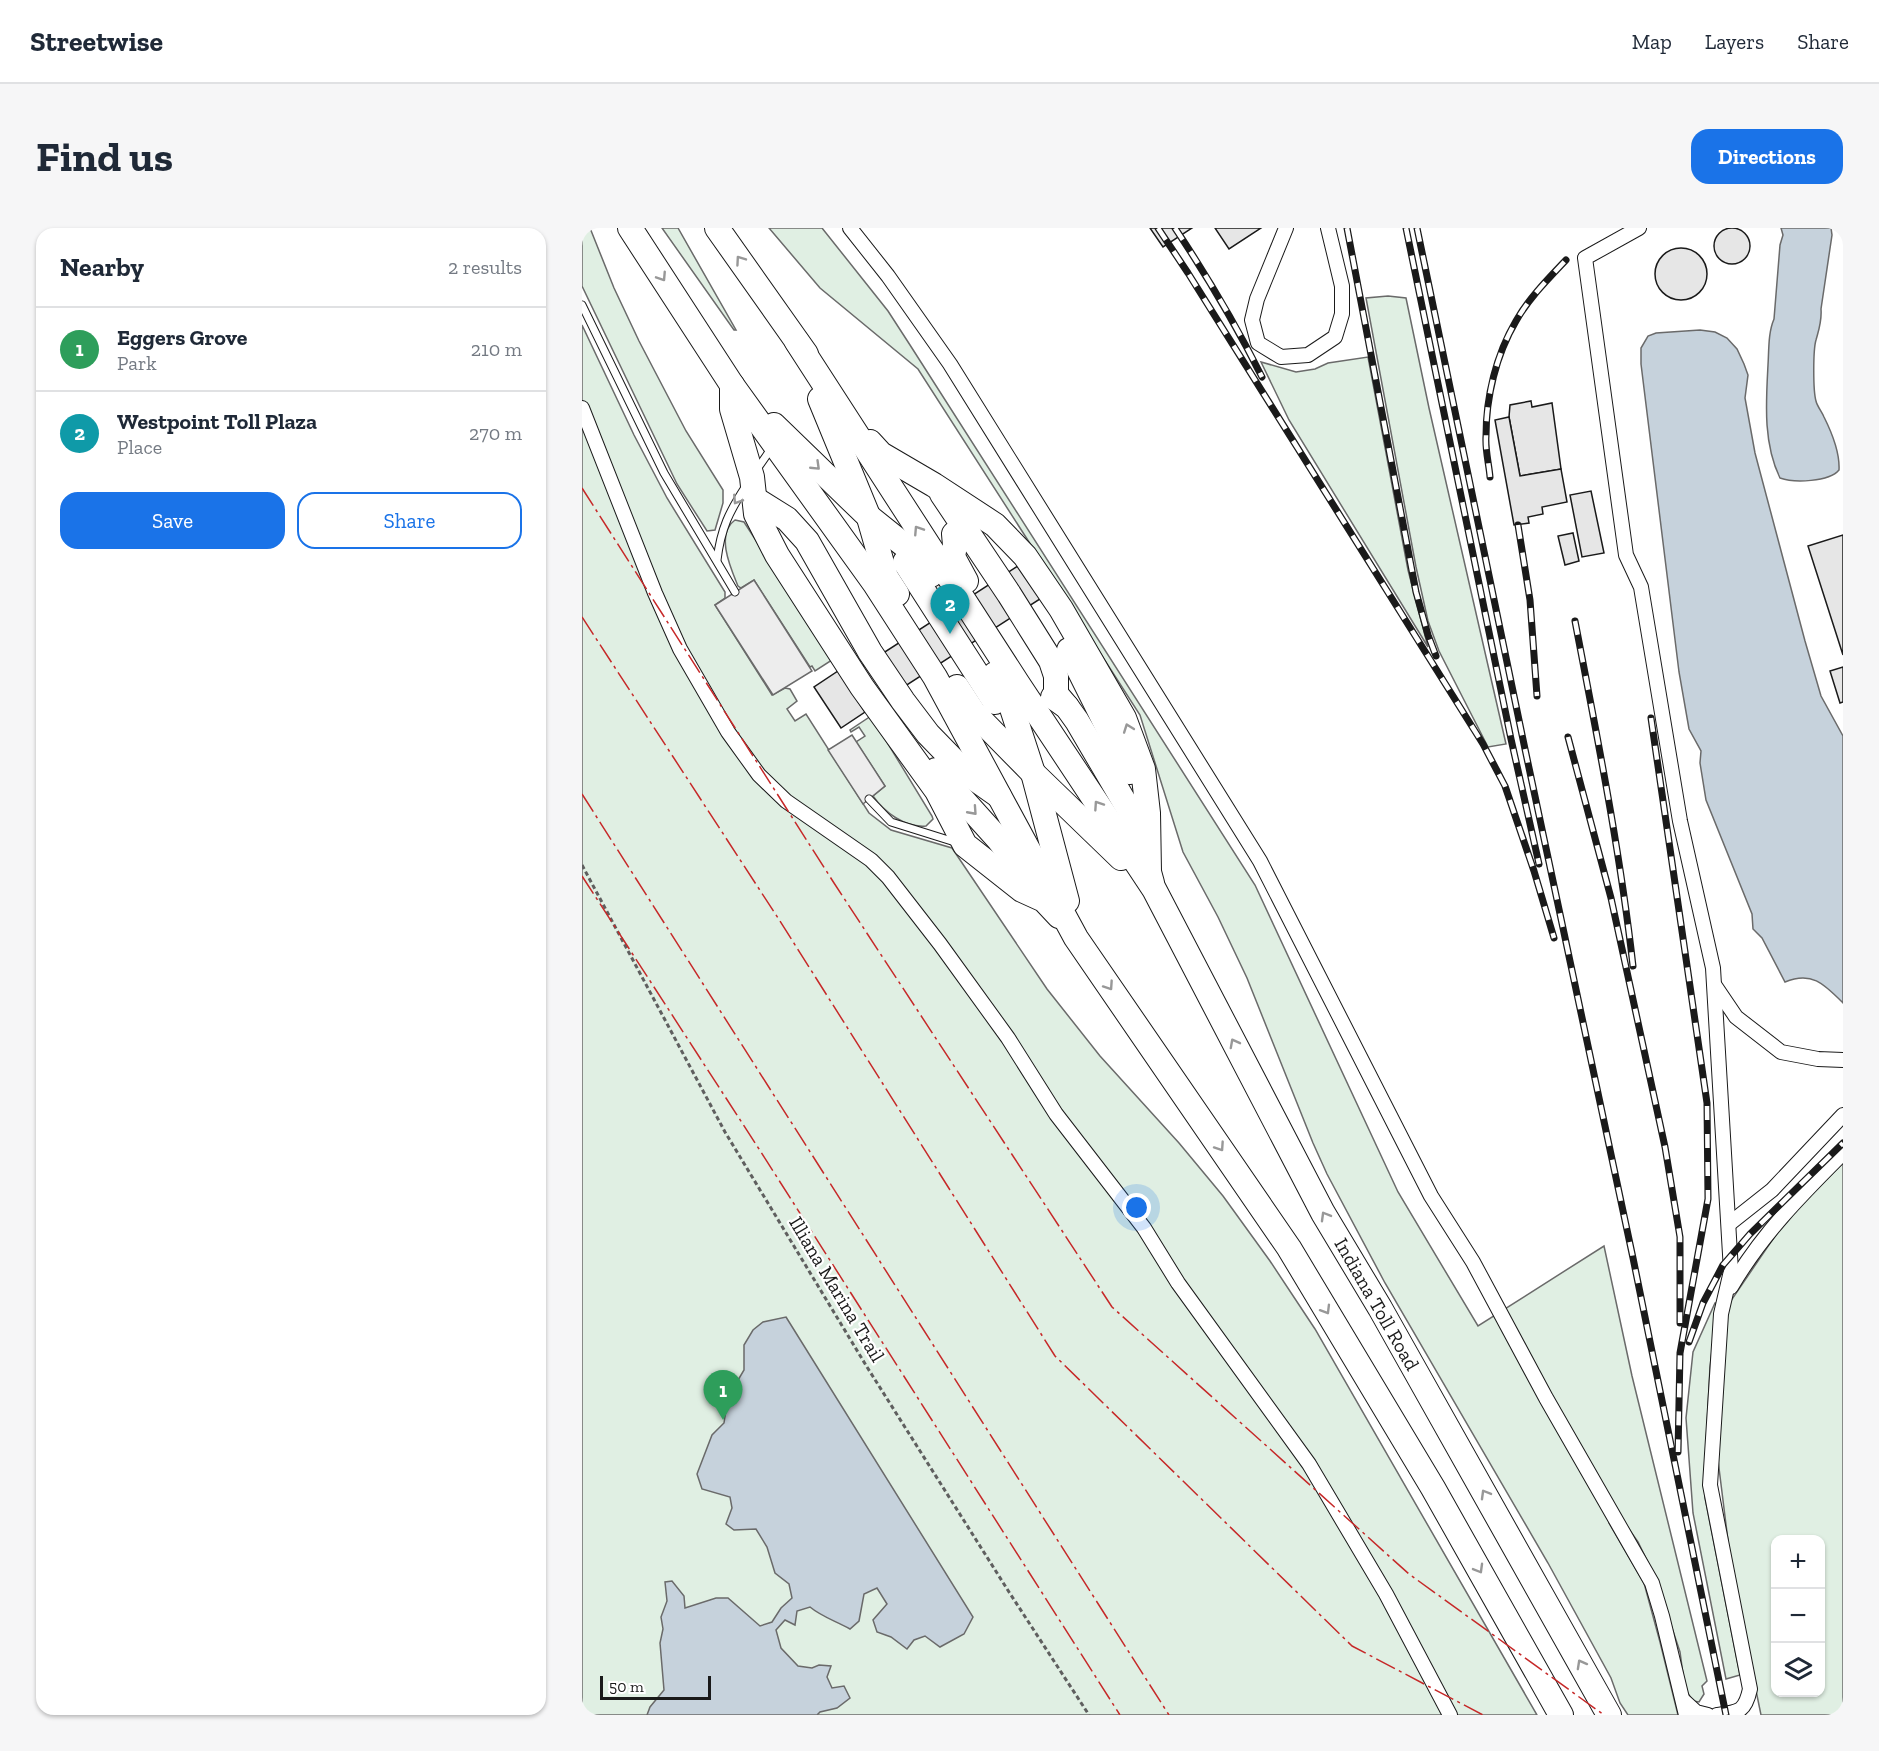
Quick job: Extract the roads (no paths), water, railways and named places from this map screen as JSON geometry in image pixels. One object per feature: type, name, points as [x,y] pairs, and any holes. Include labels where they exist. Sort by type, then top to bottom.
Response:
[{"type":"highway","points":[[630,228],[730,383],[875,584],[935,677],[998,792],[1040,884]]},
{"type":"highway","points":[[717,228],[860,430],[932,484],[945,498],[1051,661],[1056,676],[1056,694],[1077,721],[1149,844]]},
{"type":"highway","points":[[761,290],[790,337],[814,385],[881,454],[960,501],[995,525],[1025,556],[1061,609],[1103,678],[1124,718],[1143,769],[1148,813],[1149,872],[1154,889]]},
{"type":"highway","points":[[797,342],[869,518],[886,577],[974,713],[1154,889]]},
{"type":"highway","points":[[797,342],[1018,684],[1154,889]]},
{"type":"highway","points":[[730,383],[869,518],[919,557],[1007,693],[1033,773],[1072,931]]},
{"type":"highway","points":[[730,383],[732,409],[762,494],[846,640],[922,753],[1040,884],[1289,1248],[1432,1488],[1561,1715]]},
{"type":"highway","points":[[903,468],[927,494],[954,534],[954,560],[1023,678],[1033,688],[1061,702]]},
{"type":"highway","points":[[762,494],[816,525],[829,536]]},
{"type":"highway","points":[[762,494],[788,519],[807,542],[870,652],[965,772],[998,792]]},
{"type":"highway","points":[[762,494],[760,525],[862,687],[937,791]]},
{"type":"highway","points":[[812,497],[815,510],[829,536],[898,640],[910,663],[957,736],[963,751]]},
{"type":"highway","points":[[918,711],[979,765],[998,792]]},
{"type":"highway","points":[[918,711],[925,768],[965,845],[1022,890],[1044,900],[1072,931]]},
{"type":"highway","name":"Indiana Toll Road","points":[[1154,889],[1323,1213],[1380,1308],[1609,1715]]},
{"type":"street","points":[[850,228],[888,276],[950,364],[1260,861],[1431,1196],[1473,1262],[1546,1398],[1652,1583],[1685,1708],[1708,1715]]},
{"type":"street","points":[[1286,228],[1257,299],[1252,320],[1258,343],[1281,357],[1308,355],[1335,337],[1341,314],[1342,286],[1328,228]]},
{"type":"street","points":[[1639,228],[1586,258],[1626,555],[1641,587],[1680,821],[1713,968],[1731,1271],[1721,1314],[1710,1485],[1750,1689],[1747,1704],[1736,1712],[1717,1715]]},
{"type":"street","points":[[582,408],[655,593],[680,649],[728,732],[759,775],[786,801],[871,860],[883,871],[940,944],[1008,1038],[1056,1114],[1144,1228],[1178,1283],[1310,1464],[1386,1594],[1450,1715]]},
{"type":"street","points":[[1714,984],[1736,1017],[1781,1052],[1818,1059],[1843,1060]]},
{"type":"street","points":[[1729,1224],[1772,1190],[1843,1115]]},
{"type":"street","points":[[1725,1297],[1740,1271],[1786,1210],[1843,1153]]},
{"type":"lane","points":[[582,305],[664,472],[735,592]]},
{"type":"lane","points":[[717,560],[719,542],[730,511],[762,494],[776,439],[774,431],[763,415]]},
{"type":"lane","points":[[869,799],[891,822],[965,845],[1040,884]]},
{"type":"railway","points":[[1158,228],[1483,744],[1505,786],[1554,938]]},
{"type":"railway","points":[[1175,228],[1221,301],[1262,377]]},
{"type":"railway","points":[[1347,228],[1416,592],[1436,656]]},
{"type":"railway","points":[[1406,228],[1511,739],[1539,864]]},
{"type":"railway","points":[[1417,228],[1633,1258],[1726,1715]]},
{"type":"railway","points":[[1490,477],[1486,421],[1490,391],[1498,362],[1509,334],[1521,313],[1539,289],[1566,260]]},
{"type":"railway","points":[[1518,525],[1530,600],[1537,696]]},
{"type":"railway","points":[[1575,621],[1615,836],[1633,966]]},
{"type":"railway","points":[[1651,718],[1707,1103],[1708,1199],[1680,1353],[1678,1452]]},
{"type":"railway","points":[[1568,737],[1611,898],[1665,1147],[1680,1237],[1680,1323]]},
{"type":"railway","points":[[1689,1342],[1703,1303],[1723,1265],[1750,1234],[1843,1143]]},
{"type":"place","name":"Westpoint Toll Plaza","points":[[950,634]]},
{"type":"place","name":"Eggers Grove","points":[[723,1420]]}]
